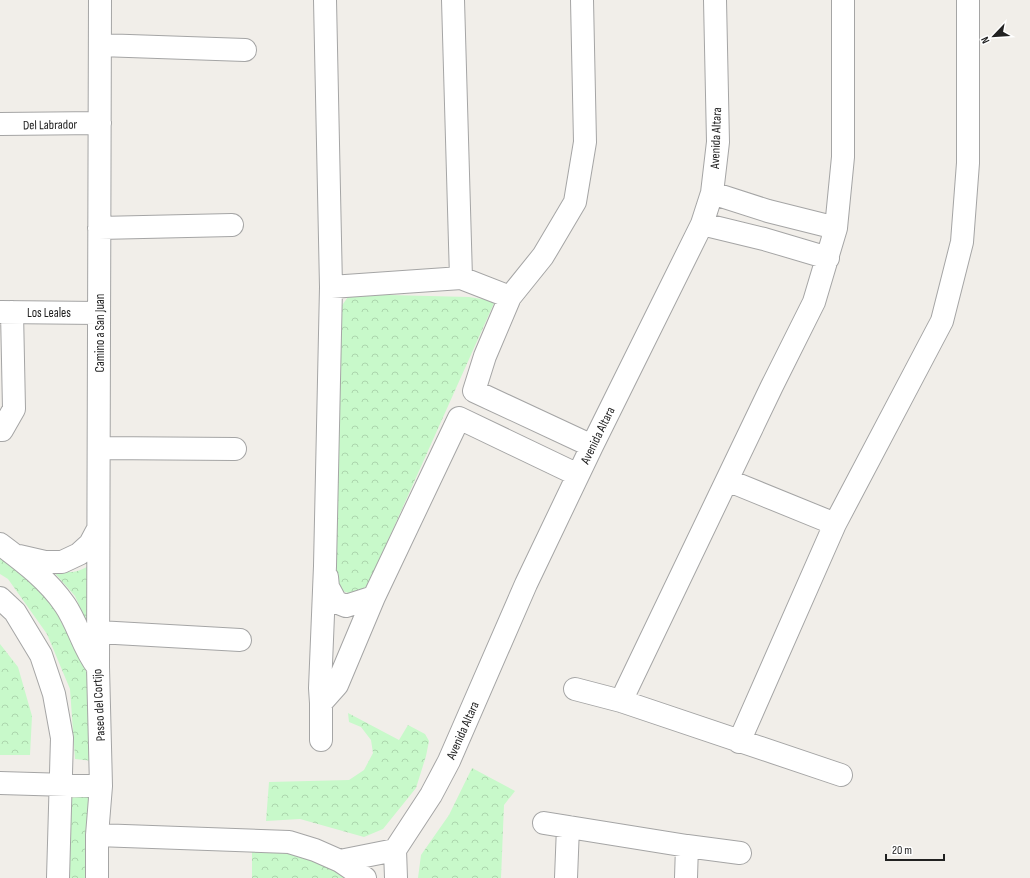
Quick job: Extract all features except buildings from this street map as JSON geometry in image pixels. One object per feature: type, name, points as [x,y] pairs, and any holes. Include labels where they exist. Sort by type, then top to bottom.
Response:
[{"type":"street","name":"Camino a San Juan","points":[[98,667],[100,0]]},
{"type":"street","points":[[321,740],[320,688],[325,566],[331,287],[325,0]]},
{"type":"street","points":[[453,0],[461,278]]},
{"type":"street","points":[[582,0],[585,142],[575,202],[543,256],[510,297],[485,356],[474,391],[592,446]]},
{"type":"street","name":"Avenida Altara","points":[[395,850],[430,795],[449,761],[526,584],[592,446],[702,224],[712,193],[718,142],[715,0]]},
{"type":"street","points":[[621,701],[814,302],[828,258],[836,228],[843,157],[843,0]]},
{"type":"street","points":[[739,742],[835,524],[942,321],[962,242],[968,162],[968,0]]},
{"type":"street","points":[[100,45],[244,50]]},
{"type":"street","name":"Del Labrador","points":[[0,124],[100,123]]},
{"type":"street","points":[[712,193],[768,211],[836,228]]},
{"type":"street","points":[[764,239],[768,211]]},
{"type":"street","points":[[702,224],[764,239],[828,258]]},
{"type":"street","points":[[99,228],[232,225]]},
{"type":"street","points":[[331,287],[461,278],[510,297]]},
{"type":"street","points":[[0,430],[2,430],[14,409],[6,312]]},
{"type":"street","name":"Los Leales","points":[[6,312],[99,313]]},
{"type":"street","points":[[321,703],[337,685],[374,597],[459,418],[578,475]]},
{"type":"street","points":[[529,452],[541,422]]},
{"type":"street","points":[[99,448],[235,449]]},
{"type":"street","points":[[727,480],[835,524]]},
{"type":"street","points":[[7,550],[45,562],[62,562],[79,554],[90,544],[98,529]]},
{"type":"street","name":"Paseo del Cortijo","points":[[7,550],[37,572],[66,606],[91,657],[98,667],[101,786],[97,835],[97,878]]},
{"type":"street","points":[[325,566],[328,587],[336,602],[346,606],[374,597]]},
{"type":"street","points":[[0,598],[15,612],[41,655],[54,694],[62,738],[62,785],[58,878]]},
{"type":"street","points":[[98,632],[240,640]]},
{"type":"street","points":[[575,689],[621,701],[739,742],[841,775]]},
{"type":"street","points":[[0,783],[101,786]]},
{"type":"street","points":[[544,823],[740,853]]},
{"type":"street","points":[[566,878],[568,827]]},
{"type":"street","points":[[97,835],[289,842],[315,850],[340,861],[365,878]]},
{"type":"street","points":[[686,878],[687,846]]},
{"type":"street","points":[[340,861],[395,850],[396,878]]},
{"type":"green space","points":[[350,294],[469,297],[495,301],[368,585],[355,595],[339,590],[335,574],[336,314]]},
{"type":"green space","points":[[0,554],[13,561],[54,608],[89,677],[93,761],[75,759],[70,689],[47,634],[8,579],[0,574]]},
{"type":"green space","points":[[97,561],[96,618],[86,621],[75,596],[52,570],[75,572]]},
{"type":"green space","points":[[0,644],[18,667],[32,716],[30,755],[0,755]]},
{"type":"green space","points":[[348,713],[399,740],[408,725],[425,734],[429,741],[416,788],[383,829],[364,837],[300,819],[266,821],[269,782],[349,780],[364,770],[373,753],[371,740],[361,727],[349,722]]},
{"type":"green space","points":[[472,768],[515,791],[504,805],[501,878],[418,878],[421,855],[449,815]]},
{"type":"green space","points":[[92,796],[90,878],[67,878],[68,798]]},
{"type":"green space","points":[[252,851],[294,854],[325,865],[345,878],[252,878]]}]
